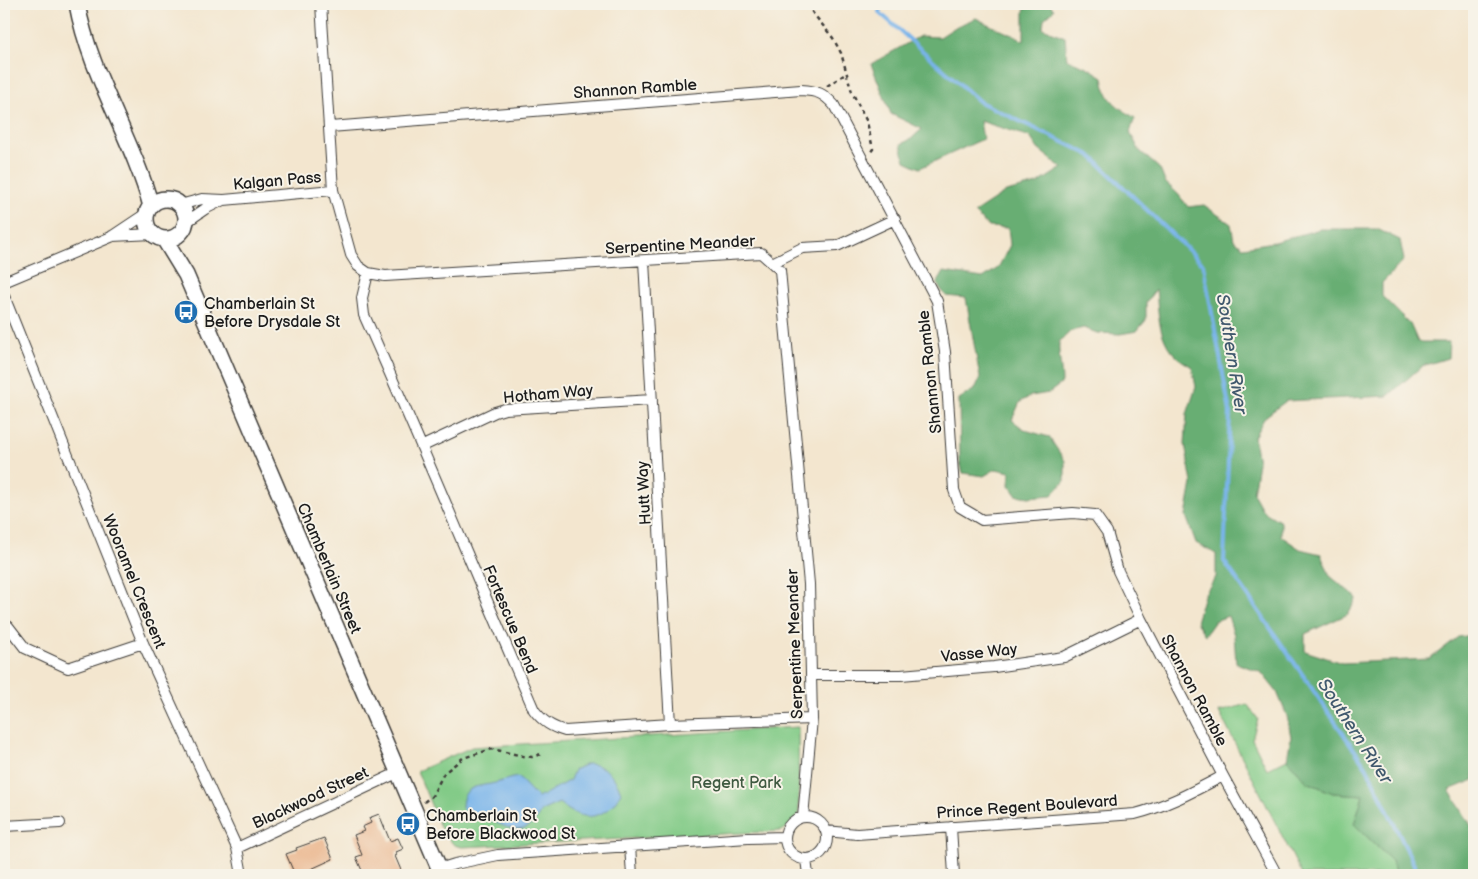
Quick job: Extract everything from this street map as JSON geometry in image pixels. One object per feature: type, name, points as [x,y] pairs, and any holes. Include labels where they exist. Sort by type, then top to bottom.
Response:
[{"type":"main road","name":"Chamberlain Street","points":[[77,4],[94,62],[138,164],[149,209],[147,224],[170,233],[186,275],[440,872]]},
{"type":"main road","name":"Chamberlain Street","points":[[138,164],[185,217],[170,233]]},
{"type":"main road","points":[[149,209],[156,202],[173,202]]},
{"type":"street","points":[[321,4],[333,190],[351,255],[358,266],[368,273]]},
{"type":"street","name":"Shannon Ramble","points":[[330,127],[801,90],[815,91],[826,96],[834,105],[863,158],[937,301],[945,352],[954,490],[960,507],[982,520],[1073,513],[1095,515],[1107,532],[1118,571],[1141,619],[1277,875]]},
{"type":"street","name":"Kalgan Pass","points":[[173,202],[202,199],[224,200],[333,190]]},
{"type":"street","name":"Kalgan Pass","points":[[170,233],[205,209],[224,200]]},
{"type":"street","points":[[4,282],[111,236],[149,209]]},
{"type":"street","points":[[772,263],[802,248],[837,246],[895,219]]},
{"type":"street","points":[[111,236],[170,233]]},
{"type":"street","name":"Serpentine Meander","points":[[368,273],[385,276],[761,253],[780,270],[809,584],[812,719],[803,817]]},
{"type":"street","name":"Hutt Way","points":[[644,261],[670,724]]},
{"type":"street","name":"Fortescue Bend","points":[[368,273],[362,298],[364,315],[422,446],[486,601],[534,710],[539,717],[555,728],[565,731],[670,724],[812,719]]},
{"type":"street","name":"Wooramel Crescent","points":[[4,296],[143,643],[237,848],[242,875]]},
{"type":"street","name":"Hotham Way","points":[[422,446],[495,412],[652,400]]},
{"type":"street","name":"Vasse Way","points":[[811,675],[901,675],[994,667],[1064,657],[1141,619]]},
{"type":"street","points":[[8,626],[25,648],[68,668],[143,643]]},
{"type":"street","name":"Blackwood Street","points":[[237,848],[397,773]]},
{"type":"street","name":"Prince Regent Boulevard","points":[[826,830],[857,834],[1135,814],[1175,801],[1223,776]]},
{"type":"street","points":[[803,817],[818,821],[826,830],[827,840],[825,847],[817,856],[806,859],[792,853],[786,844],[785,837],[787,829],[791,824],[803,817]]},
{"type":"street","points":[[4,826],[60,822]]},
{"type":"street","points":[[950,827],[954,875]]},
{"type":"street","points":[[440,872],[455,864],[498,855],[785,837]]},
{"type":"street","points":[[630,846],[632,875]]},
{"type":"street","points":[[806,859],[808,875]]},
{"type":"path","points":[[808,4],[812,12],[833,38],[841,53],[852,92],[867,122],[873,149],[863,158]]},
{"type":"path","points":[[822,94],[826,87],[847,73]]},
{"type":"path","points":[[422,802],[432,796],[444,773],[463,758],[492,749],[532,757],[541,754]]},
{"type":"green space","points":[[1028,4],[1050,4],[1054,10],[1044,19],[1043,28],[1065,37],[1067,59],[1087,67],[1103,77],[1104,85],[1113,102],[1135,118],[1130,132],[1139,150],[1160,169],[1165,182],[1188,207],[1204,205],[1231,224],[1234,240],[1243,247],[1274,242],[1320,229],[1377,229],[1400,240],[1404,260],[1382,283],[1382,296],[1410,324],[1418,342],[1449,342],[1448,358],[1422,366],[1388,396],[1286,401],[1265,417],[1254,437],[1258,463],[1253,493],[1263,511],[1281,522],[1281,536],[1300,549],[1321,554],[1330,576],[1357,598],[1348,614],[1305,634],[1305,651],[1342,663],[1430,659],[1458,637],[1474,635],[1474,780],[1449,790],[1474,830],[1474,875],[1396,875],[1392,861],[1354,824],[1363,795],[1333,793],[1307,782],[1287,759],[1291,737],[1287,716],[1277,692],[1261,672],[1236,663],[1234,635],[1228,616],[1215,621],[1205,635],[1196,622],[1204,595],[1216,577],[1216,554],[1196,543],[1186,516],[1192,483],[1185,444],[1187,414],[1196,387],[1192,367],[1175,355],[1164,339],[1158,314],[1156,289],[1146,302],[1146,320],[1137,331],[1120,334],[1097,333],[1084,328],[1071,331],[1059,342],[1062,383],[1049,393],[1031,396],[1020,402],[1012,420],[1025,430],[1049,437],[1065,461],[1065,481],[1052,495],[1029,497],[1016,495],[1009,485],[1010,472],[996,469],[984,476],[963,473],[960,462],[959,399],[975,389],[980,378],[966,298],[946,296],[937,284],[944,272],[983,278],[998,268],[1010,245],[1008,228],[989,227],[974,213],[1006,192],[1037,184],[1062,168],[1038,149],[1030,137],[980,121],[983,139],[920,168],[905,161],[901,144],[911,139],[922,129],[891,114],[871,64],[920,36],[940,37],[957,26],[976,18],[1024,41],[1024,11]]},
{"type":"green space","points":[[1247,704],[1258,719],[1252,739],[1267,769],[1287,759],[1307,782],[1333,793],[1364,795],[1354,824],[1392,861],[1396,875],[1302,875],[1219,712]]},
{"type":"green space","name":"Regent Park","points":[[798,727],[799,814],[792,824],[782,831],[462,847],[454,845],[441,829],[417,771],[472,747]]},
{"type":"water","points":[[587,764],[599,766],[609,772],[621,793],[615,802],[601,814],[585,816],[577,814],[559,803],[541,811],[533,823],[517,830],[488,819],[467,814],[462,808],[465,795],[472,788],[518,777],[538,798],[570,780],[574,770]]},
{"type":"building","points":[[379,814],[390,841],[398,838],[403,849],[396,852],[397,855],[395,856],[403,875],[364,875],[356,857],[362,855],[354,835],[364,831],[362,827],[371,823],[369,818]]},
{"type":"building","points":[[324,838],[333,859],[309,870],[312,875],[295,875],[286,854],[297,850],[296,848]]},
{"type":"waterway","name":"Southern River","points":[[882,4],[879,12],[980,102],[1090,155],[1203,264],[1230,412],[1224,561],[1367,768],[1419,875]]},
{"type":"place","name":"Chamberlain St Before Drysdale St","points":[[186,312]]},
{"type":"place","name":"Chamberlain St Before Blackwood St","points":[[408,824]]}]
